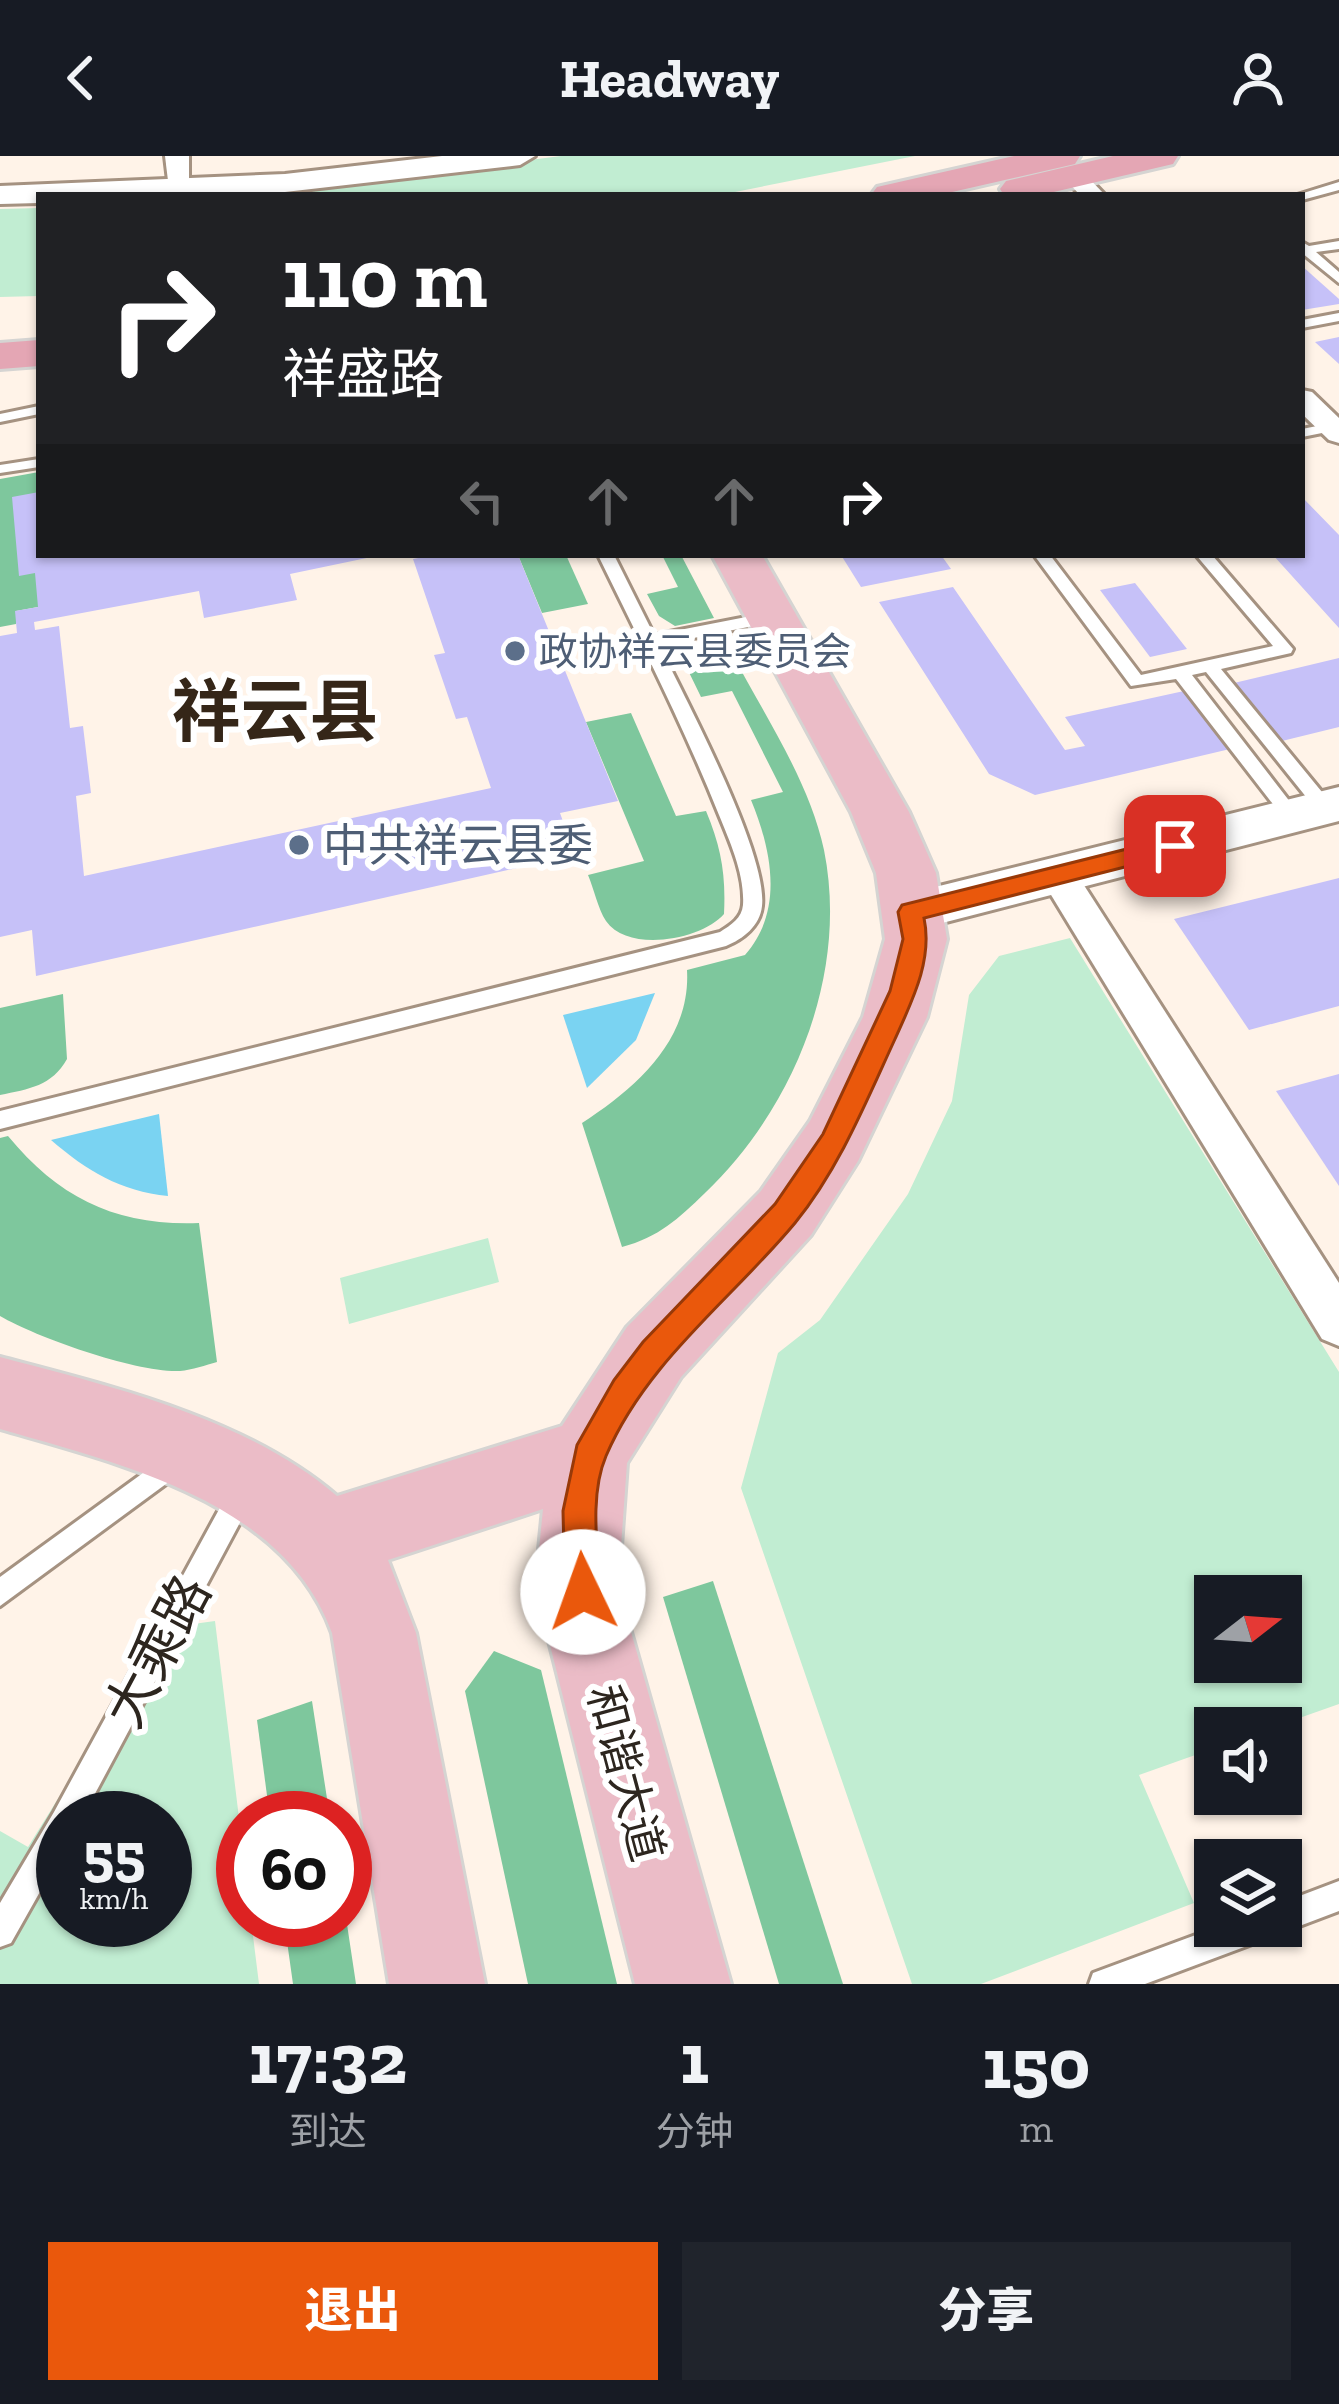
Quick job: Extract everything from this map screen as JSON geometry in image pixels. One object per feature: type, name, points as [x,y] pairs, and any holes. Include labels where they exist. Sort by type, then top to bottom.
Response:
[{"type":"highway","points":[[912,192],[1160,156]]},
{"type":"highway","points":[[1002,192],[1070,171]]},
{"type":"highway","points":[[0,331],[36,328]]},
{"type":"highway","points":[[0,356],[36,353]]},
{"type":"main road","name":"和谐大道","points":[[683,1984],[587,1624],[579,1560],[588,1456],[654,1352],[786,1213],[834,1142],[907,982],[916,939],[906,873],[880,812],[739,558]]},
{"type":"main road","points":[[0,1393],[132,1430],[216,1468],[298,1517],[354,1578],[374,1633],[437,1984]]},
{"type":"main road","points":[[324,1541],[588,1456]]},
{"type":"street","points":[[177,156],[181,192],[349,166],[508,157]]},
{"type":"street","points":[[0,195],[36,194]]},
{"type":"street","points":[[1305,401],[1336,430]]},
{"type":"street","points":[[910,912],[1319,809]]},
{"type":"street","points":[[1058,875],[1339,1324]]},
{"type":"lane","points":[[1305,195],[1339,186]]},
{"type":"lane","points":[[1305,248],[1339,244]]},
{"type":"lane","points":[[1305,249],[1339,279]]},
{"type":"lane","points":[[1305,323],[1339,317]]},
{"type":"lane","points":[[0,418],[36,411]]},
{"type":"lane","points":[[1305,433],[1336,430]]},
{"type":"lane","points":[[0,469],[36,463]]},
{"type":"lane","points":[[0,1120],[726,938],[742,928],[754,902],[738,837],[608,558]]},
{"type":"lane","points":[[1044,558],[1137,682],[1285,649],[1207,558]]},
{"type":"lane","points":[[647,642],[773,616]]},
{"type":"lane","points":[[1210,666],[1319,809]]},
{"type":"lane","points":[[1180,672],[1319,809]]},
{"type":"lane","points":[[0,1593],[216,1468]]},
{"type":"lane","name":"大乘路","points":[[77,1791],[216,1468]]},
{"type":"lane","name":"大乘路","points":[[0,1932],[36,1870]]},
{"type":"lane","points":[[1302,1910],[1339,1896]]},
{"type":"lane","points":[[1104,1984],[1204,1947]]},
{"type":"green space","points":[[561,156],[915,156],[735,192],[275,192]]},
{"type":"green space","points":[[36,208],[36,296],[0,297],[0,209]]},
{"type":"green space","points":[[36,473],[38,558],[38,607],[16,611],[16,624],[0,627],[0,479]]},
{"type":"green space","points":[[519,558],[567,558],[588,604],[542,613]]},
{"type":"green space","points":[[664,558],[683,558],[714,618],[675,626],[659,616],[647,594],[678,587]]},
{"type":"green space","points":[[730,650],[808,798],[824,850],[830,897],[821,991],[788,1080],[737,1159],[677,1219],[622,1247],[582,1123],[640,1078],[670,1040],[686,995],[687,970],[745,955],[757,938],[770,900],[769,860],[751,800],[783,792],[732,691],[701,697],[683,660]]},
{"type":"green space","points":[[631,713],[676,816],[706,811],[719,849],[724,914],[684,936],[648,940],[617,931],[603,916],[588,875],[644,861],[586,722]]},
{"type":"green space","points":[[1070,938],[1339,1372],[1339,1704],[1302,1717],[1302,1707],[1194,1707],[1194,1755],[1139,1775],[1194,1903],[981,1984],[912,1984],[741,1488],[778,1353],[820,1320],[908,1194],[952,1101],[969,995],[999,956]]},
{"type":"green space","points":[[63,994],[67,1059],[47,1081],[0,1095],[0,1008]]},
{"type":"green space","points":[[8,1136],[48,1177],[92,1204],[142,1220],[199,1223],[217,1362],[180,1371],[139,1366],[62,1344],[0,1316],[0,1138]]},
{"type":"green space","points":[[488,1238],[499,1282],[349,1324],[340,1278]]},
{"type":"green space","points":[[713,1581],[843,1984],[779,1984],[663,1597]]},
{"type":"green space","points":[[215,1621],[236,1791],[216,1791],[216,1947],[254,1947],[259,1984],[0,1984],[0,1831],[28,1847],[36,1834],[36,1947],[192,1947],[192,1791],[63,1791],[164,1628]]},
{"type":"green space","points":[[494,1651],[541,1670],[617,1984],[528,1984],[465,1691]]},
{"type":"green space","points":[[312,1701],[326,1791],[266,1791],[257,1720]]},
{"type":"green space","points":[[288,1947],[350,1947],[356,1984],[293,1984]]},
{"type":"water","points":[[655,993],[636,1040],[587,1088],[563,1015]]},
{"type":"water","points":[[159,1114],[168,1196],[105,1178],[51,1140]]},
{"type":"building","points":[[1305,269],[1339,299],[1339,304],[1305,310]]},
{"type":"building","points":[[1339,337],[1339,364],[1315,342]]},
{"type":"building","points":[[36,493],[36,558],[367,558],[290,574],[297,600],[204,618],[199,591],[34,622],[35,630],[59,626],[70,728],[83,726],[91,793],[76,796],[84,876],[491,788],[467,717],[456,719],[434,655],[445,653],[413,559],[418,558],[519,558],[618,801],[560,813],[575,855],[36,976],[32,930],[0,937],[0,636],[17,633],[15,611],[38,607],[35,573],[19,576],[12,497]]},
{"type":"building","points":[[1305,500],[1339,535],[1339,628],[1276,558],[1305,558]]},
{"type":"building","points":[[843,558],[943,558],[951,569],[861,587]]},
{"type":"building","points":[[1135,583],[1187,649],[1150,657],[1100,590]]},
{"type":"building","points":[[953,587],[1065,750],[1085,746],[1065,717],[1184,691],[1230,749],[1035,795],[989,774],[879,602]]},
{"type":"building","points":[[1339,658],[1339,727],[1282,741],[1234,683]]},
{"type":"building","points":[[1339,878],[1339,1006],[1249,1030],[1174,919]]},
{"type":"building","points":[[1339,1074],[1339,1186],[1276,1091]]},
{"type":"place","name":"政协祥云县委员会","points":[[515,651]]},
{"type":"place","name":"中共祥云县委","points":[[299,845]]},
{"type":"district","name":"祥云县","points":[[275,712]]},
{"type":"route","points":[[583,1592],[580,1511],[588,1456],[654,1352],[786,1213],[834,1142],[904,991],[916,939],[910,912],[1175,846]]}]
